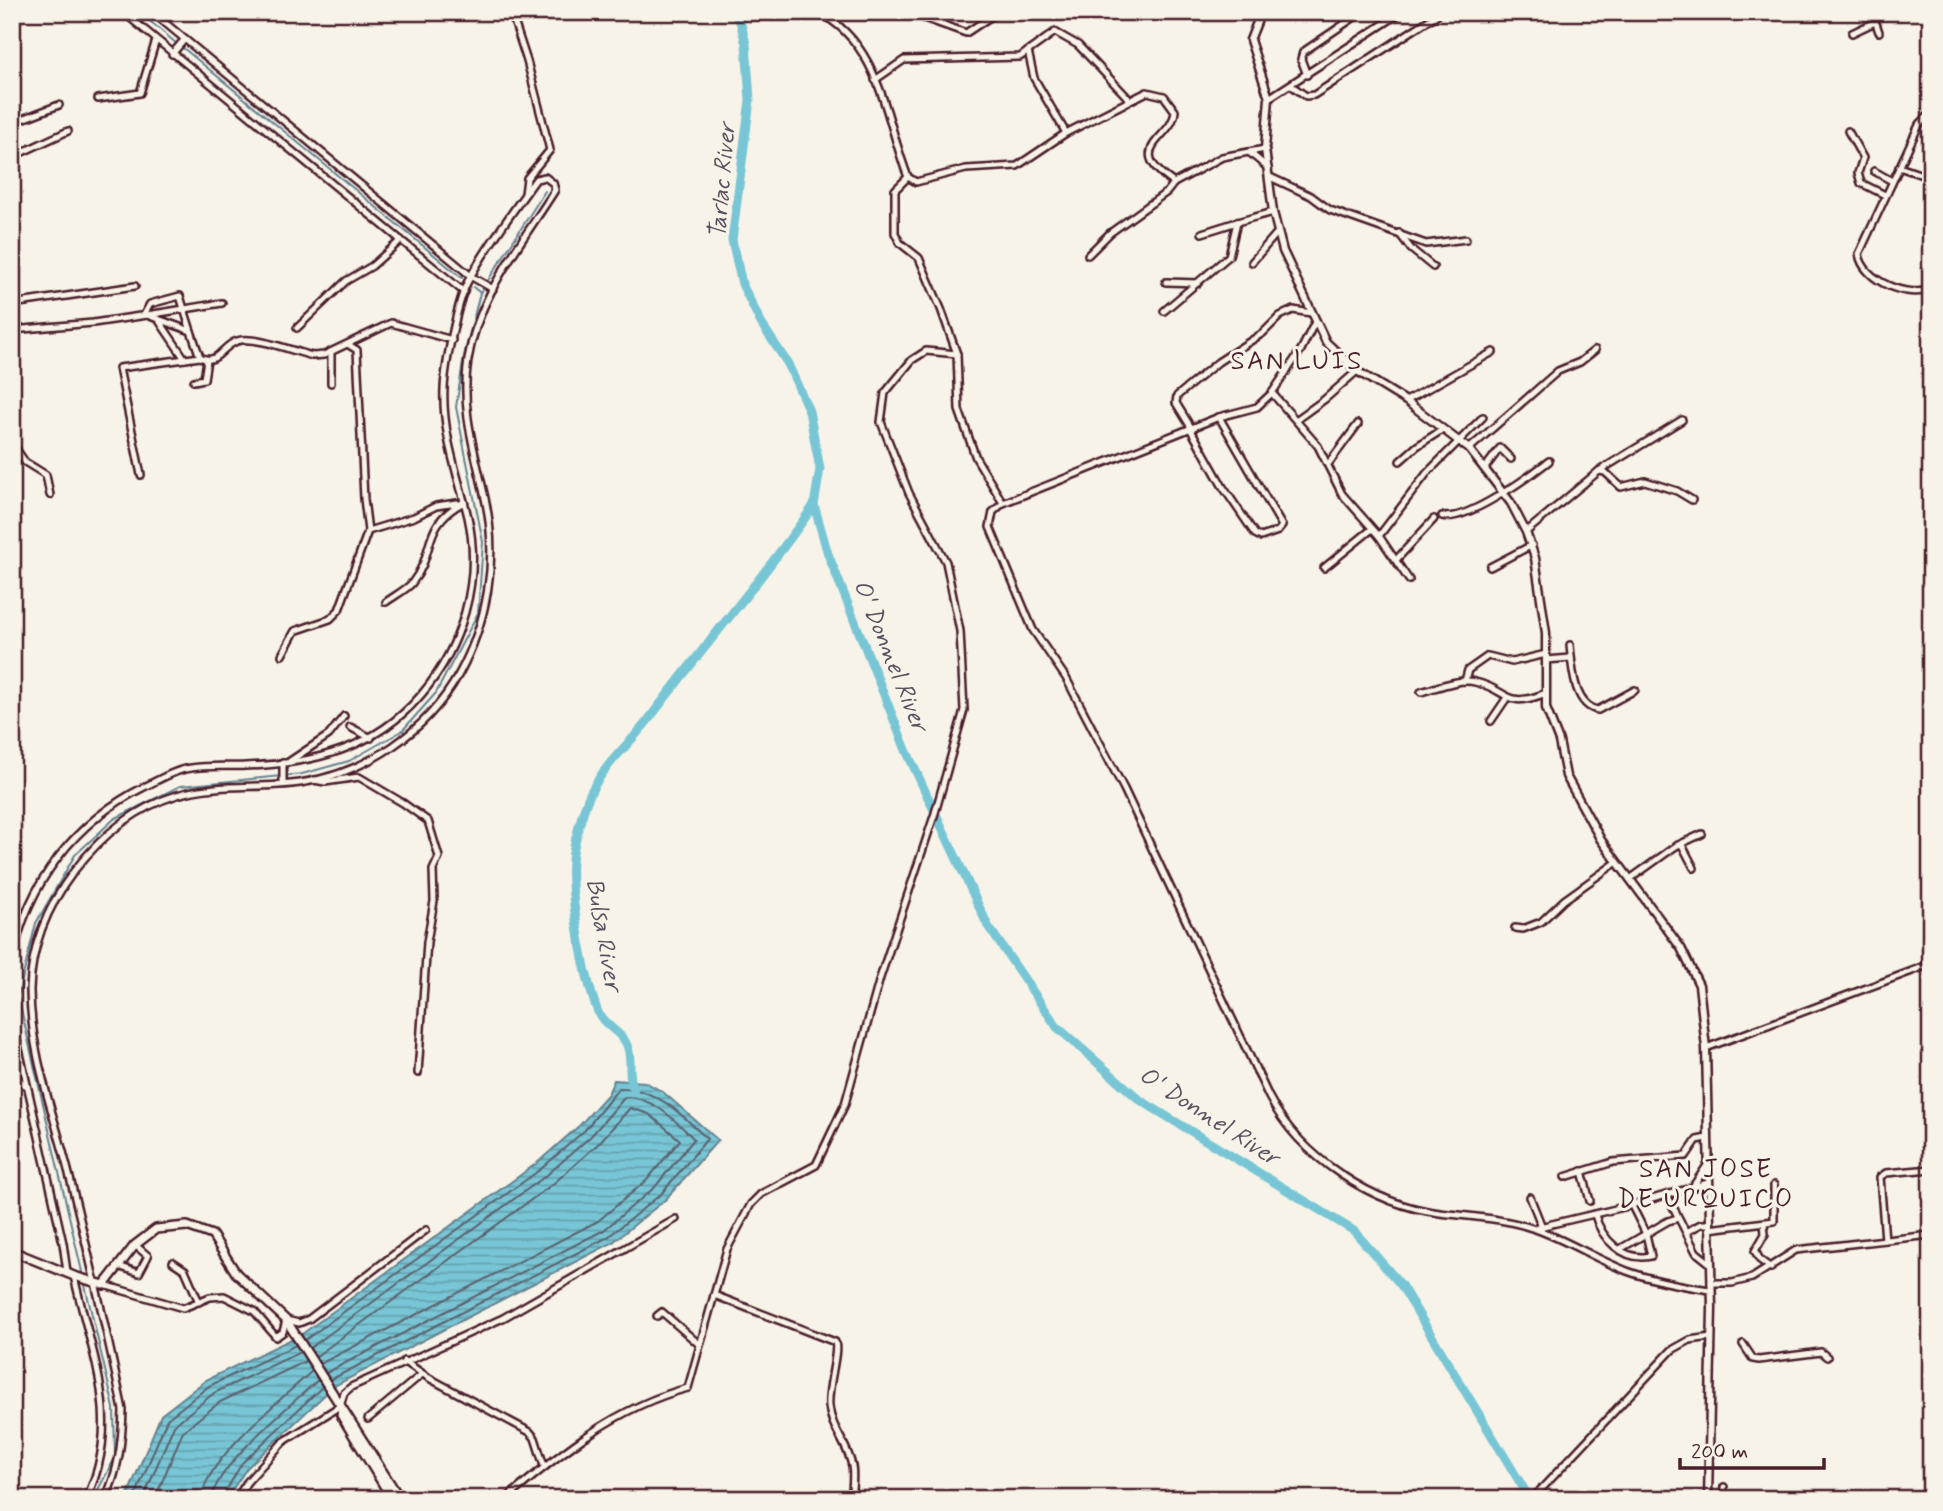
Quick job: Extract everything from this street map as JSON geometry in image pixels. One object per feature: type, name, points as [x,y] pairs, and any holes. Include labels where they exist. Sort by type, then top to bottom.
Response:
[{"type":"main road","points":[[12,1251],[80,1278],[104,1284],[135,1245],[161,1227],[187,1226],[205,1231],[220,1244],[236,1273],[288,1323],[400,1499]]},
{"type":"main road","points":[[340,1406],[341,1415],[392,1499]]},
{"type":"street","points":[[123,12],[464,292]]},
{"type":"street","points":[[152,12],[183,41],[473,278],[491,288]]},
{"type":"street","points":[[511,12],[550,150],[527,178],[525,194]]},
{"type":"street","points":[[818,12],[847,31],[875,80],[890,113],[908,177]]},
{"type":"street","points":[[907,12],[966,33],[993,15]]},
{"type":"street","points":[[1261,12],[1250,40],[1269,98],[1265,149],[1273,212],[1277,233],[1315,322],[1326,342],[1357,371],[1406,401],[1469,449],[1504,494],[1527,532],[1532,545],[1543,609],[1546,708],[1559,741],[1566,776],[1581,807],[1617,862],[1681,948],[1695,975],[1706,1048],[1711,1264],[1708,1499]]},
{"type":"street","points":[[1307,75],[1301,59],[1303,52],[1362,12]]},
{"type":"street","points":[[1269,98],[1292,86],[1402,12]]},
{"type":"street","points":[[1292,86],[1306,96],[1314,95],[1441,12]]},
{"type":"street","points":[[1873,13],[1879,32]]},
{"type":"street","points":[[1852,33],[1875,22]]},
{"type":"street","points":[[875,80],[904,60],[1020,57],[1051,34],[1062,34],[1111,77],[1130,100]]},
{"type":"street","points":[[98,99],[141,93],[156,40]]},
{"type":"street","points":[[174,52],[183,41]]},
{"type":"street","points":[[1028,51],[1034,78],[1066,133]]},
{"type":"street","points":[[908,177],[923,181],[951,172],[1017,166],[1066,133],[1147,92],[1155,92],[1164,96],[1175,111],[1172,120],[1154,140],[1151,151],[1153,164],[1174,183]]},
{"type":"street","points":[[12,123],[59,105]]},
{"type":"street","points":[[1931,113],[1919,125],[1860,250],[1862,265],[1877,278],[1901,290],[1919,293],[1931,289]]},
{"type":"street","points":[[12,157],[68,131]]},
{"type":"street","points":[[1848,131],[1863,158],[1858,173],[1861,183],[1885,195]]},
{"type":"street","points":[[1088,255],[1110,233],[1167,192],[1174,183],[1222,157],[1265,149]]},
{"type":"street","points":[[1248,152],[1268,169]]},
{"type":"street","points":[[1899,167],[1931,178]]},
{"type":"street","points":[[1874,171],[1892,181]]},
{"type":"street","points":[[12,961],[23,920],[40,881],[64,849],[96,818],[137,790],[189,768],[284,765],[344,751],[371,738],[395,721],[426,689],[459,631],[472,566],[470,528],[445,416],[445,376],[452,340],[464,292],[525,194],[541,176],[555,187],[491,288],[474,333],[465,394],[467,424],[487,509],[491,539],[488,586],[476,636],[454,683],[415,730],[369,760],[314,780]]},
{"type":"street","points":[[908,177],[895,190],[895,233],[900,243],[919,258],[957,354],[959,410],[976,458],[1003,503]]},
{"type":"street","points":[[1270,177],[1311,196],[1330,210],[1426,244],[1466,239]]},
{"type":"street","points":[[1202,233],[1273,212]]},
{"type":"street","points":[[1164,311],[1229,256],[1237,222]]},
{"type":"street","points":[[1252,262],[1277,233]]},
{"type":"street","points":[[1399,233],[1411,249],[1433,267]]},
{"type":"street","points":[[297,328],[346,281],[372,266],[401,240]]},
{"type":"street","points":[[1166,282],[1198,283]]},
{"type":"street","points":[[12,304],[135,286]]},
{"type":"street","points":[[145,315],[150,304],[178,296],[185,307],[200,357]]},
{"type":"street","points":[[12,330],[93,323],[222,303]]},
{"type":"street","points":[[1219,417],[1282,526],[1269,536],[1261,537],[1255,534],[1223,487],[1176,403],[1177,396],[1218,362],[1263,333],[1280,316],[1293,310],[1311,313]]},
{"type":"street","points":[[145,315],[191,331]]},
{"type":"street","points":[[158,319],[185,359]]},
{"type":"street","points":[[1315,322],[1301,350],[1272,394],[1257,407],[1219,417],[1003,503],[993,512],[990,527],[1033,630],[1066,678],[1124,789],[1280,1119],[1303,1143],[1336,1168],[1390,1201],[1439,1213],[1493,1218],[1532,1228],[1573,1243],[1625,1270],[1711,1287],[1744,1281],[1771,1268],[1789,1252],[1931,1235]]},
{"type":"street","points":[[141,475],[119,369],[200,357],[207,360],[217,358],[235,341],[247,339],[313,356],[349,345],[391,323],[452,340]]},
{"type":"street","points":[[282,655],[295,631],[330,619],[339,610],[368,531],[357,350],[349,345]]},
{"type":"street","points":[[1469,449],[1561,369],[1580,362],[1595,350]]},
{"type":"street","points":[[506,1499],[544,1466],[594,1431],[660,1395],[688,1388],[727,1248],[755,1199],[813,1167],[831,1140],[858,1065],[880,978],[935,813],[964,710],[960,631],[946,562],[893,455],[881,422],[881,407],[885,394],[920,354],[934,351],[957,354]]},
{"type":"street","points":[[331,352],[331,383]]},
{"type":"street","points":[[1406,401],[1493,352]]},
{"type":"street","points":[[194,381],[204,379],[207,360]]},
{"type":"street","points":[[1296,420],[1357,371]]},
{"type":"street","points":[[1272,394],[1329,463],[1342,494],[1379,536],[1409,580]]},
{"type":"street","points":[[1379,536],[1427,473],[1483,418]]},
{"type":"street","points":[[1527,532],[1599,471],[1682,420]]},
{"type":"street","points":[[1329,463],[1359,424]]},
{"type":"street","points":[[1400,461],[1416,446],[1443,430]]},
{"type":"street","points":[[12,443],[25,462],[44,473],[50,495]]},
{"type":"street","points":[[1485,468],[1500,448],[1511,459]]},
{"type":"street","points":[[1441,516],[1456,515],[1504,494],[1549,461]]},
{"type":"street","points":[[1599,471],[1605,472],[1621,487],[1644,481],[1677,491],[1692,500]]},
{"type":"street","points":[[368,531],[414,517],[436,506],[464,502]]},
{"type":"street","points":[[386,602],[412,583],[425,558],[433,531],[443,515],[464,502]]},
{"type":"street","points":[[1396,560],[1434,519]]},
{"type":"street","points":[[1324,568],[1372,529]]},
{"type":"street","points":[[1490,567],[1532,545]]},
{"type":"street","points":[[1570,645],[1579,695],[1590,708],[1598,710],[1635,690]]},
{"type":"street","points":[[1465,681],[1468,670],[1486,657],[1512,662],[1546,657],[1571,658]]},
{"type":"street","points":[[1421,692],[1465,681],[1489,687],[1506,699],[1520,701],[1546,693]]},
{"type":"street","points":[[1491,722],[1506,699]]},
{"type":"street","points":[[284,765],[329,734],[344,716]]},
{"type":"street","points":[[350,727],[371,738]]},
{"type":"street","points":[[283,782],[284,765]]},
{"type":"street","points":[[86,1499],[103,1455],[106,1422],[33,1035],[31,965],[38,932],[58,892],[97,842],[139,812],[181,793],[359,777],[403,803],[429,824],[439,857],[433,870],[434,901],[427,942],[418,1073]]},
{"type":"street","points":[[1630,879],[1702,834]]},
{"type":"street","points":[[1682,845],[1694,868]]},
{"type":"street","points":[[1515,928],[1523,929],[1541,922],[1563,900],[1617,862]]},
{"type":"street","points":[[1706,1048],[1931,964]]},
{"type":"street","points":[[12,1018],[27,1088],[80,1278],[123,1410],[122,1445],[114,1480],[105,1499]]},
{"type":"street","points":[[12,1079],[18,1079],[27,1088]]},
{"type":"street","points":[[1565,1177],[1613,1162],[1686,1156],[1697,1140],[1707,1138]]},
{"type":"street","points":[[1690,1188],[1699,1181],[1708,1164]]},
{"type":"street","points":[[1885,1240],[1880,1177],[1886,1173],[1931,1169]]},
{"type":"street","points":[[1582,1171],[1590,1200]]},
{"type":"street","points":[[1532,1228],[1708,1183]]},
{"type":"street","points":[[1686,1233],[1701,1224],[1709,1226],[1764,1223],[1775,1219],[1774,1185]]},
{"type":"street","points":[[1667,1195],[1700,1257],[1711,1264]]},
{"type":"street","points":[[1530,1197],[1542,1227]]},
{"type":"street","points":[[1595,1214],[1602,1236],[1636,1256],[1651,1256],[1646,1234],[1631,1204]]},
{"type":"street","points":[[1620,1249],[1678,1218]]},
{"type":"street","points":[[236,1499],[247,1482],[283,1442],[340,1406],[347,1390],[404,1361],[514,1312],[676,1219]]},
{"type":"street","points":[[1764,1223],[1765,1234],[1755,1251],[1760,1261],[1771,1268]]},
{"type":"street","points":[[104,1284],[183,1308],[224,1296],[254,1311],[275,1337],[283,1332],[288,1323],[309,1319],[426,1230]]},
{"type":"street","points":[[118,1266],[136,1273],[142,1269],[149,1256],[135,1245]]},
{"type":"street","points":[[173,1262],[185,1270],[199,1302]]},
{"type":"street","points":[[714,1294],[835,1342],[837,1348],[829,1377],[828,1402],[831,1422],[853,1468],[851,1499]]},
{"type":"street","points":[[657,1316],[662,1312],[674,1320],[700,1345]]},
{"type":"street","points":[[1532,1499],[1672,1350],[1690,1340],[1711,1337]]},
{"type":"street","points":[[1743,1344],[1753,1359],[1759,1360],[1821,1352],[1827,1357]]},
{"type":"street","points":[[404,1361],[422,1374],[530,1432],[535,1438],[544,1466]]},
{"type":"street","points":[[368,1419],[422,1374]]},
{"type":"street","points":[[1723,1499],[1724,1487]]},
{"type":"street","points":[[12,1493],[26,1499]]},
{"type":"water","points":[[614,1080],[645,1082],[663,1092],[718,1140],[666,1199],[612,1243],[334,1386],[247,1468],[226,1499],[126,1499],[161,1415],[206,1380],[302,1334],[537,1163],[580,1125],[608,1094]]},
{"type":"waterway","points":[[139,12],[177,44]]},
{"type":"waterway","name":"O' Donnel River","points":[[732,12],[740,21],[746,44],[750,100],[732,240],[742,284],[761,323],[788,364],[809,411],[820,469],[814,505],[828,554],[906,750],[988,926],[1057,1027],[1140,1100],[1354,1231],[1401,1285],[1530,1499]]},
{"type":"waterway","points":[[182,47],[462,278]]},
{"type":"waterway","points":[[83,1276],[18,996],[36,923],[75,855],[114,819],[180,786],[302,774],[349,761],[402,731],[436,693],[478,613],[483,542],[456,407],[464,356],[480,293],[545,191]]},
{"type":"waterway","points":[[473,287],[479,292]]},
{"type":"waterway","name":"Bulsa River","points":[[634,1089],[630,1078],[628,1049],[623,1039],[598,1012],[579,937],[572,861],[581,818],[590,794],[603,772],[644,725],[775,559],[814,505]]},
{"type":"waterway","points":[[84,1281],[114,1408],[115,1458],[93,1499]]},
{"type":"district","name":"SAN LUIS","points":[[1297,362]]},
{"type":"district","name":"SAN JOSE DE URQUICO","points":[[1706,1185]]},
{"type":"water label","name":"Tarlac River","points":[[723,181]]}]
